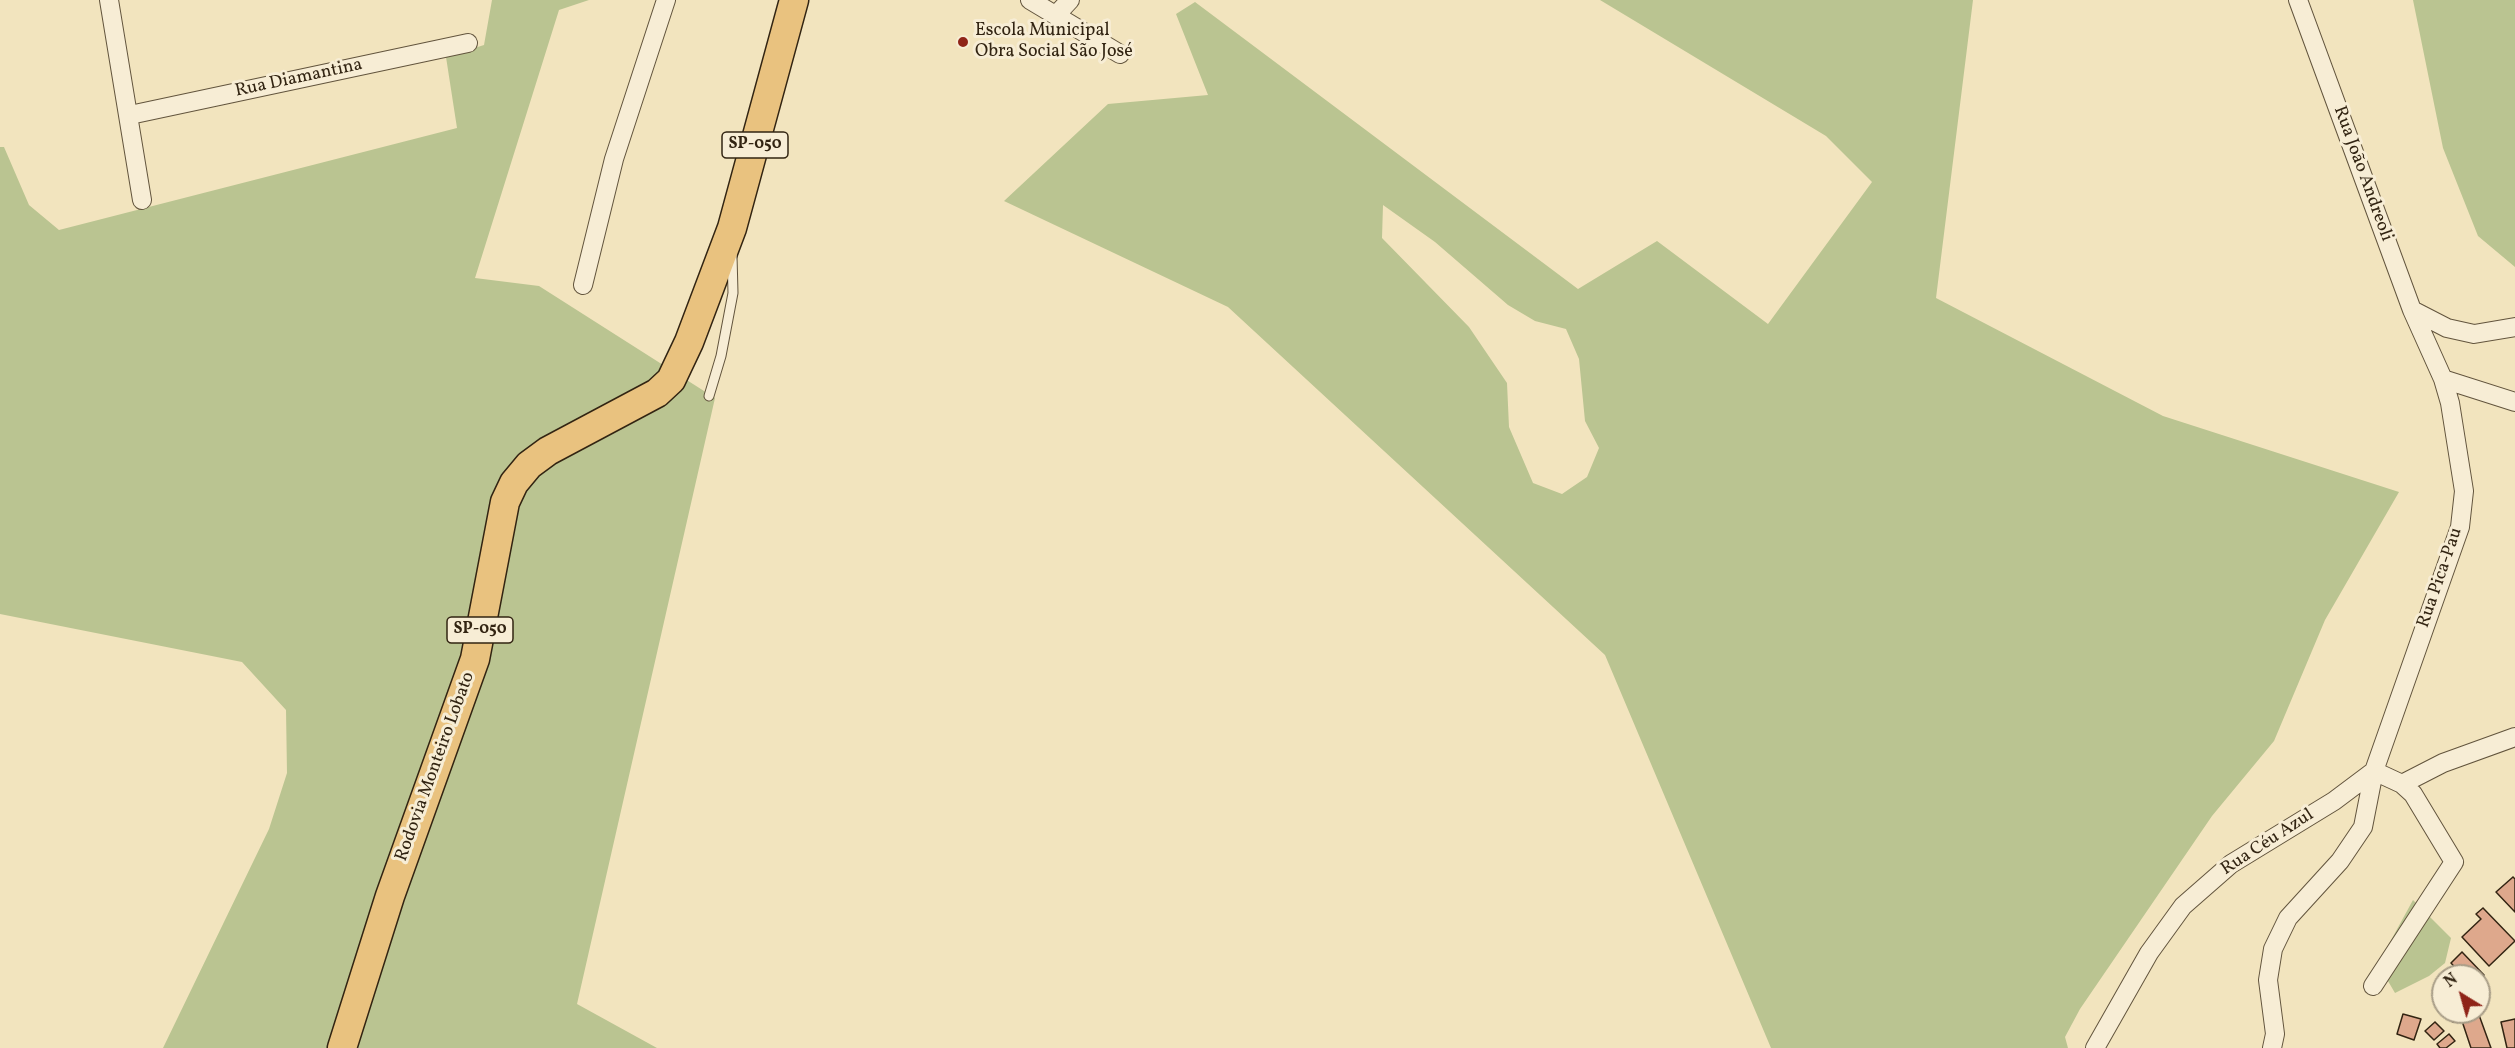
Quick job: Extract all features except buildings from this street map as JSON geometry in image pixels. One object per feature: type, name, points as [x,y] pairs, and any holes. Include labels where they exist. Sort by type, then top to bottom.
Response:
[{"type":"main road","name":"SP-050","points":[[732,228],[794,0]]},
{"type":"main road","name":"Rodovia Monteiro Lobato","points":[[342,1048],[390,896],[475,659],[499,527],[510,492],[529,465],[548,451],[657,393],[671,380],[683,358],[732,228]]},
{"type":"street","points":[[109,0],[130,115],[142,200]]},
{"type":"street","points":[[583,285],[614,159],[666,0]]},
{"type":"street","points":[[1030,0],[1120,54]]},
{"type":"street","points":[[1056,15],[1070,0]]},
{"type":"street","name":"Rua João Andreoli","points":[[2298,0],[2427,347]]},
{"type":"street","name":"Rua Diamantina","points":[[130,115],[468,43]]},
{"type":"street","points":[[2412,310],[2447,328],[2474,334],[2515,327]]},
{"type":"street","name":"Rua Pica-Pau","points":[[2272,1048],[2275,1034],[2268,980],[2273,949],[2288,918],[2340,861],[2363,827],[2374,771],[2460,527],[2464,491],[2450,403],[2443,379],[2427,347]]},
{"type":"street","points":[[2443,379],[2515,402]]},
{"type":"street","points":[[2402,784],[2444,763],[2515,736]]},
{"type":"street","points":[[2373,986],[2454,862],[2413,794],[2402,784],[2374,771]]},
{"type":"street","name":"Rua Céu Azul","points":[[2095,1048],[2149,953],[2183,906],[2231,864],[2334,801],[2374,771]]},
{"type":"lane","points":[[709,396],[721,356],[733,293],[732,228]]},
{"type":"green space","points":[[492,0],[589,0],[559,10],[475,278],[539,286],[715,398],[577,1004],[657,1048],[163,1048],[269,829],[287,773],[286,710],[242,662],[0,614],[0,147],[4,147],[29,205],[59,230],[457,128],[446,57],[484,45]]},
{"type":"green space","points":[[1600,0],[1973,0],[1936,298],[2163,416],[2399,492],[2325,620],[2274,741],[2212,816],[2080,1009],[2065,1037],[2068,1048],[1771,1048],[1605,655],[1228,307],[1004,201],[1108,104],[1208,95],[1176,14],[1195,2],[1578,289],[1657,241],[1768,324],[1872,182],[1826,136]],"holes":[[[1383,205],[1435,242],[1508,305],[1535,321],[1566,329],[1579,359],[1585,421],[1599,448],[1587,477],[1562,494],[1533,483],[1509,427],[1507,383],[1469,327],[1382,238]]]},
{"type":"green space","points":[[2413,0],[2515,0],[2515,267],[2478,236],[2443,148]]},
{"type":"green space","points":[[2413,900],[2451,938],[2445,963],[2431,964],[2429,976],[2395,993],[2378,964]]},
{"type":"place","name":"Escola Municipal Obra Social São José","points":[[963,42]]}]
